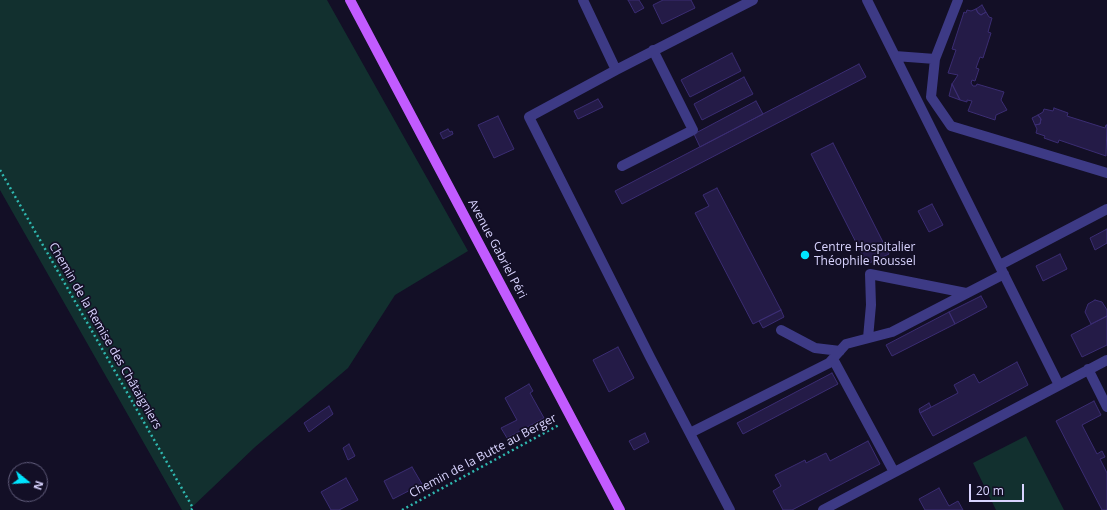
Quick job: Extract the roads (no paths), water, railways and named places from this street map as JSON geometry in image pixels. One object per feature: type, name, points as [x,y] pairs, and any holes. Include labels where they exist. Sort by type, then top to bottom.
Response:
[{"type":"main road","name":"Avenue Gabriel Péri","points":[[350,0],[620,510]]},
{"type":"lane","points":[[582,0],[616,70]]},
{"type":"lane","points":[[730,510],[650,357],[529,117],[653,50],[753,0]]},
{"type":"lane","points":[[867,0],[1059,385]]},
{"type":"lane","points":[[958,0],[935,59],[931,97],[951,126],[1107,173]]},
{"type":"lane","points":[[622,166],[693,130],[653,50]]},
{"type":"lane","points":[[895,56],[935,59]]},
{"type":"lane","points":[[690,433],[829,363],[846,344],[892,332],[966,294],[1002,270],[1107,209]]},
{"type":"lane","points":[[868,338],[871,305],[870,274],[966,294]]},
{"type":"lane","points":[[781,330],[815,348],[840,351]]},
{"type":"lane","points":[[833,359],[894,472]]},
{"type":"lane","points":[[823,510],[1107,360]]},
{"type":"lane","points":[[1088,370],[1107,407]]},
{"type":"place","name":"Centre Hospitalier Théophile Roussel","points":[[805,255]]}]
